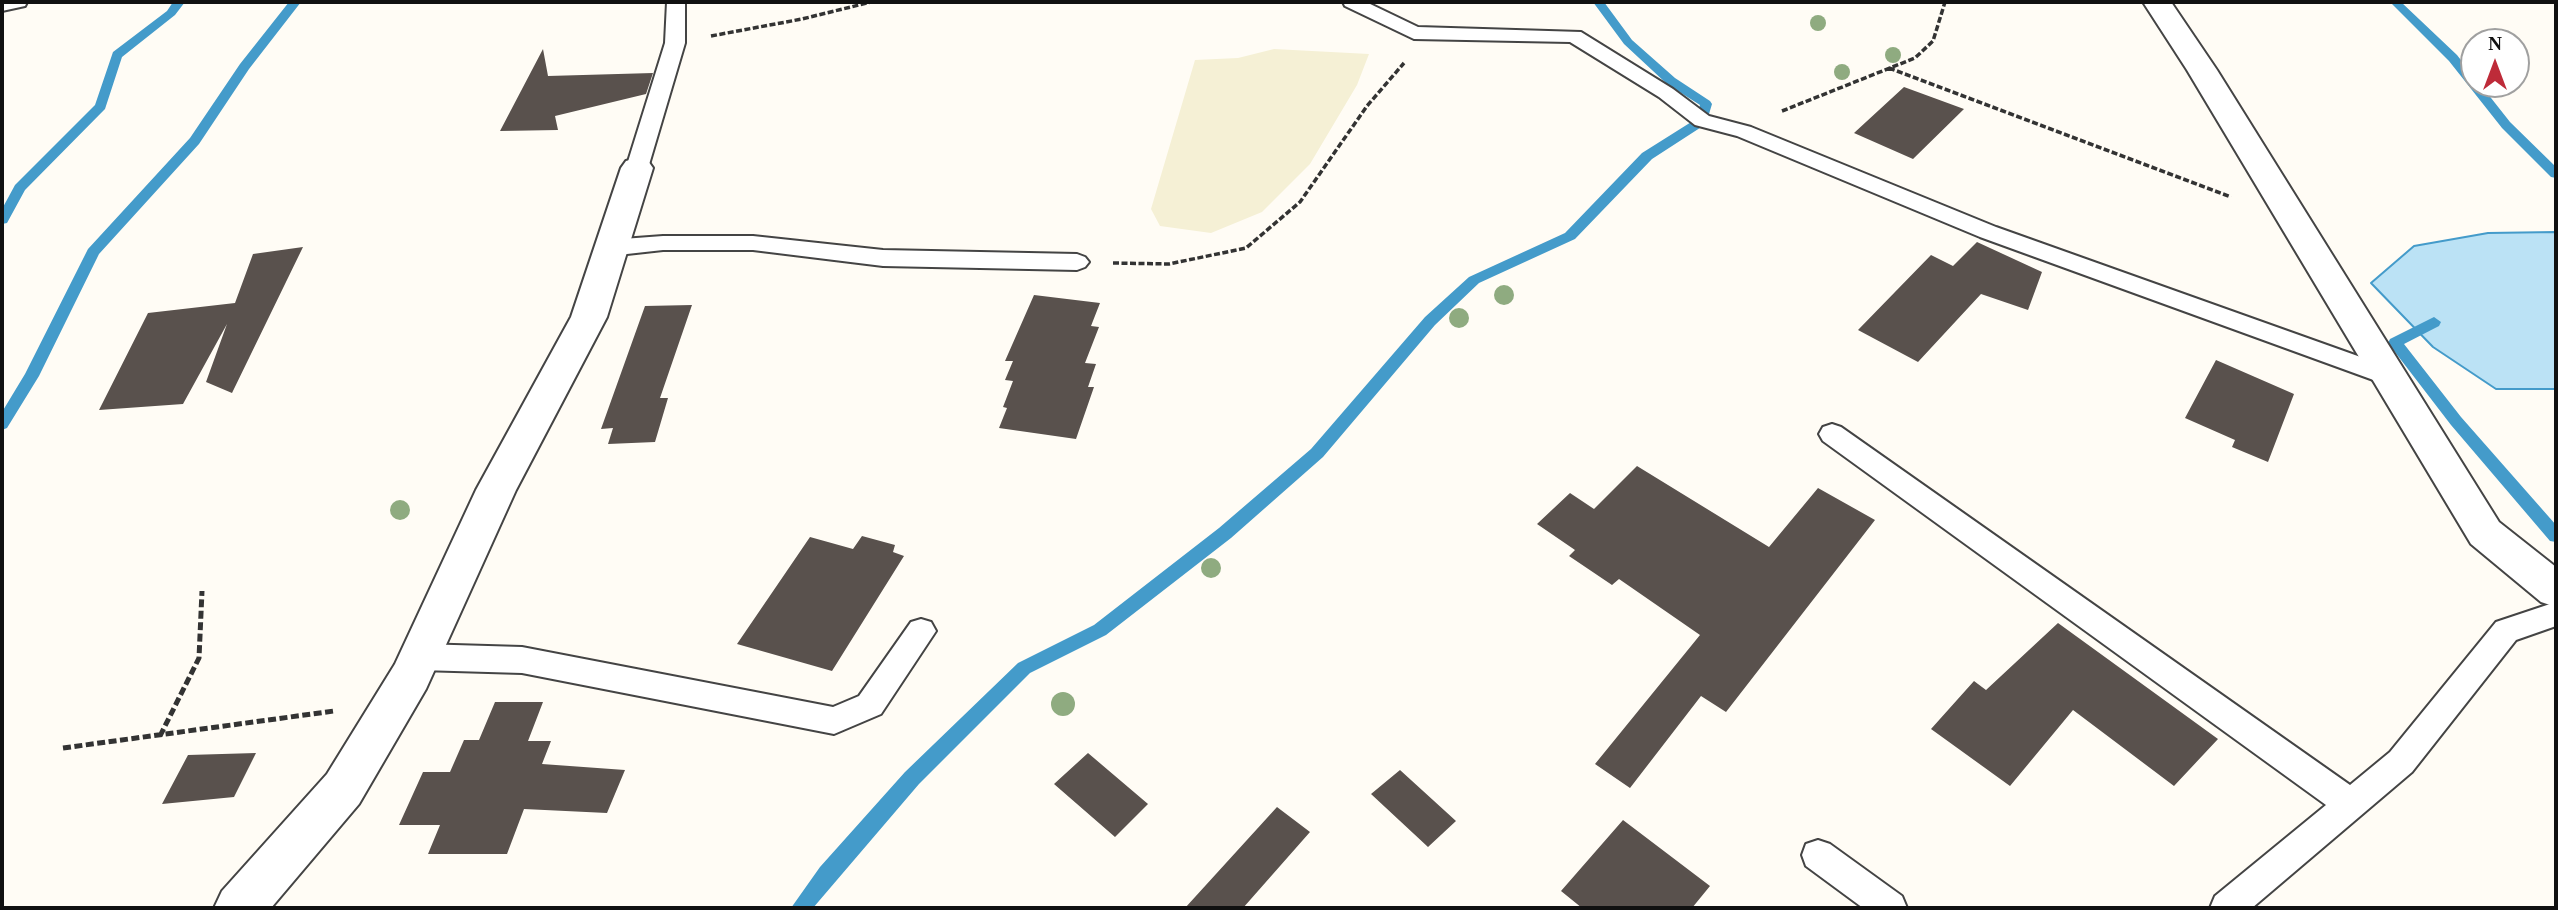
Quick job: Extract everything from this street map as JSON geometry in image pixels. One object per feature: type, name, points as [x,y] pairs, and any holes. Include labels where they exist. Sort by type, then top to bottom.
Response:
[{"type":"street","points":[[2157,2],[2485,533],[2556,590]]},
{"type":"street","points":[[239,908],[343,789],[420,657],[496,490],[589,317],[637,168]]},
{"type":"lane","points":[[2,5],[18,2]]},
{"type":"lane","points":[[637,168],[675,43],[676,2]]},
{"type":"lane","points":[[1352,2],[1414,33],[1574,36],[1666,93],[1702,121],[1744,131],[1988,232],[2388,376]]},
{"type":"lane","points":[[610,248],[663,243],[753,243],[883,258],[1077,262]]},
{"type":"lane","points":[[1832,434],[2351,804]]},
{"type":"lane","points":[[2227,908],[2401,762],[2506,631],[2556,614]]},
{"type":"lane","points":[[420,657],[522,660],[834,721],[870,705],[920,631]]},
{"type":"lane","points":[[1818,855],[1890,908]]},
{"type":"path","points":[[675,43],[802,19],[871,2]]},
{"type":"path","points":[[1744,131],[1781,112],[1915,58],[1933,41],[1945,2]]},
{"type":"path","points":[[1077,262],[1168,264],[1246,248],[1300,202],[1367,106],[1408,58],[1414,33]]},
{"type":"path","points":[[1889,68],[2261,208],[2289,213]]},
{"type":"path","points":[[160,737],[199,658],[202,590]]},
{"type":"path","points":[[63,748],[160,737],[360,707],[390,710]]},
{"type":"shaded area","points":[[1274,49],[1369,54],[1357,85],[1310,164],[1262,212],[1211,233],[1160,226],[1151,209],[1195,60],[1238,58]]},
{"type":"water","points":[[2556,232],[2556,389],[2496,389],[2433,347],[2371,283],[2414,246],[2488,233]]},
{"type":"building","points":[[543,49],[548,76],[653,73],[646,94],[555,116],[558,130],[500,131]]},
{"type":"building","points":[[1904,87],[1964,109],[1913,159],[1854,133]]},
{"type":"building","points":[[1977,242],[2042,272],[2028,310],[1981,294],[1918,362],[1858,330],[1931,255],[1953,266]]},
{"type":"building","points":[[303,247],[232,393],[206,382],[227,324],[183,404],[99,410],[148,313],[235,303],[253,254]]},
{"type":"building","points":[[1034,295],[1100,303],[1091,326],[1099,327],[1085,363],[1096,364],[1088,387],[1094,387],[1076,439],[999,428],[1007,408],[1003,407],[1013,381],[1005,380],[1013,361],[1005,361]]},
{"type":"building","points":[[692,305],[660,398],[668,398],[655,442],[608,444],[613,428],[601,429],[645,306]]},
{"type":"building","points":[[2216,360],[2294,394],[2268,462],[2232,447],[2235,440],[2185,418]]},
{"type":"building","points":[[1637,466],[1769,547],[1818,488],[1875,520],[1726,712],[1701,696],[1630,788],[1595,764],[1700,635],[1619,579],[1612,585],[1569,556],[1575,550],[1537,524],[1570,493],[1594,509]]},
{"type":"building","points":[[862,536],[895,545],[893,552],[904,556],[832,671],[737,644],[810,537],[853,549]]},
{"type":"building","points":[[2058,623],[2218,739],[2174,786],[2073,710],[2010,786],[1931,729],[1974,681],[1986,690]]},
{"type":"building","points":[[495,702],[543,702],[528,741],[551,741],[542,764],[625,770],[607,813],[524,809],[507,854],[428,854],[440,825],[399,825],[423,772],[450,772],[464,740],[479,740]]},
{"type":"building","points":[[256,753],[234,797],[162,804],[188,755]]},
{"type":"building","points":[[1088,753],[1148,804],[1115,837],[1054,784]]},
{"type":"building","points":[[1400,770],[1456,821],[1428,847],[1371,794]]},
{"type":"building","points":[[1277,807],[1310,832],[1243,908],[1185,908]]},
{"type":"building","points":[[1623,820],[1710,886],[1692,908],[1582,908],[1561,891]]},
{"type":"waterway","points":[[2,220],[20,188],[101,106],[117,55],[171,13],[179,2]]},
{"type":"waterway","points":[[2,424],[32,376],[93,252],[195,141],[244,67],[295,2]]},
{"type":"waterway","points":[[801,908],[827,874],[912,778],[1024,668],[1100,630],[1225,533],[1317,453],[1430,321],[1474,280],[1570,236],[1647,156],[1702,121],[1706,104],[1671,81],[1628,42],[1598,2]]},
{"type":"waterway","points":[[2395,2],[2453,58],[2506,125],[2556,174]]},
{"type":"waterway","points":[[2434,322],[2395,343],[2456,421],[2556,536]]}]
